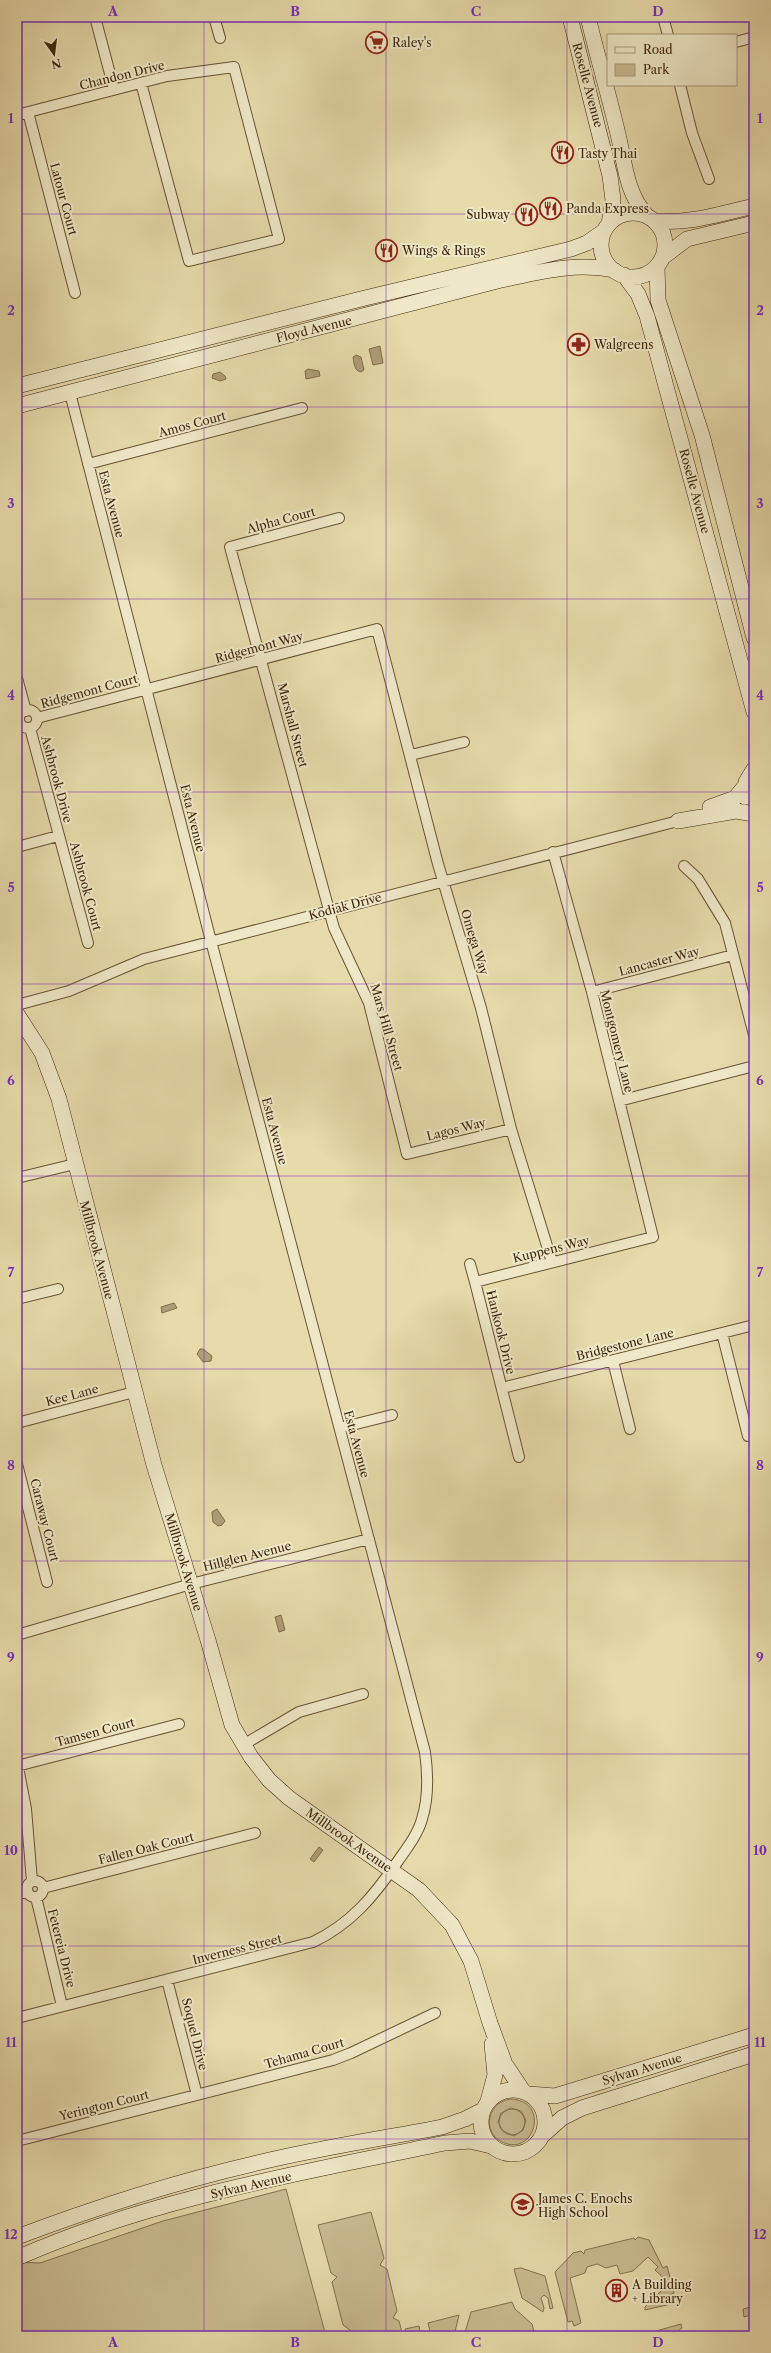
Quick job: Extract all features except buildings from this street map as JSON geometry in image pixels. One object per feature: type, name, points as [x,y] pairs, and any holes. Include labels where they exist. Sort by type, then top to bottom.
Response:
[{"type":"main road","name":"Roselle Avenue","points":[[570,17],[610,176],[613,200],[606,228]]},
{"type":"main road","name":"Roselle Avenue","points":[[588,17],[618,132],[631,192],[636,203],[651,218]]},
{"type":"main road","points":[[754,206],[683,222],[626,214],[606,228],[601,250],[607,263],[619,273],[642,275],[687,240],[754,223]]},
{"type":"main road","points":[[651,218],[664,236],[665,247],[659,262]]},
{"type":"main road","name":"Floyd Avenue","points":[[17,386],[365,298],[580,246],[606,228]]},
{"type":"main road","name":"Roselle Avenue","points":[[659,262],[658,300],[702,435],[754,638]]},
{"type":"main road","points":[[435,298],[432,288],[491,274],[497,266]]},
{"type":"main road","name":"Floyd Avenue","points":[[17,406],[501,280],[572,266],[590,266],[619,273]]},
{"type":"main road","name":"Roselle Avenue","points":[[619,273],[640,299],[647,316],[754,712]]},
{"type":"main road","points":[[280,337],[283,329],[367,308],[365,298]]},
{"type":"main road","points":[[751,773],[746,800],[754,813]]},
{"type":"main road","name":"Kodiak Drive","points":[[678,821],[694,812],[731,800],[751,773]]},
{"type":"main road","name":"Kodiak Drive","points":[[678,821],[736,811],[754,813]]},
{"type":"main road","name":"Millbrook Avenue","points":[[17,1014],[32,1036],[48,1067],[154,1465],[232,1725],[243,1745],[269,1780],[289,1798],[419,1890],[452,1925],[471,1961],[490,2023],[508,2068],[526,2093]]},
{"type":"main road","name":"Millbrook Avenue","points":[[485,2106],[494,2082],[495,2069],[490,2023]]},
{"type":"main road","name":"Sylvan Avenue","points":[[526,2093],[555,2096],[754,2035]]},
{"type":"main road","name":"Sylvan Avenue","points":[[542,2136],[562,2118],[582,2108],[754,2054]]},
{"type":"main road","points":[[506,2090],[526,2093],[539,2103],[544,2112],[545,2127],[542,2136],[534,2147],[522,2153],[508,2154],[491,2146],[481,2129],[485,2106],[495,2095],[506,2090]]},
{"type":"main road","name":"Sylvan Avenue","points":[[17,2237],[84,2212],[170,2185],[258,2163],[442,2127],[465,2120],[485,2106]]},
{"type":"main road","name":"Sylvan Avenue","points":[[17,2258],[141,2213],[251,2183],[445,2143],[470,2141],[491,2146]]},
{"type":"street","points":[[95,17],[114,89]]},
{"type":"street","points":[[214,17],[220,38]]},
{"type":"street","points":[[663,17],[668,34]]},
{"type":"street","points":[[737,42],[754,37]]},
{"type":"street","name":"Chandon Drive","points":[[17,115],[167,76],[234,67],[279,240],[189,261],[141,83]]},
{"type":"street","points":[[680,86],[692,133],[709,179]]},
{"type":"street","name":"Latour Court","points":[[28,112],[75,293]]},
{"type":"street","name":"Esta Avenue","points":[[70,392],[211,941],[425,1752],[427,1768],[426,1803],[422,1821],[419,1829],[392,1870]]},
{"type":"street","name":"Amos Court","points":[[88,464],[302,408]]},
{"type":"street","name":"Alpha Court","points":[[230,547],[339,518]]},
{"type":"street","name":"Marshall Street","points":[[230,547],[262,659],[329,910]]},
{"type":"street","name":"Ridgemont Way","points":[[147,689],[377,629]]},
{"type":"street","name":"Omega Way","points":[[377,629],[443,880],[481,1008],[511,1129],[552,1262]]},
{"type":"street","points":[[17,678],[26,711]]},
{"type":"street","name":"Ridgemont Court","points":[[37,718],[147,689]]},
{"type":"street","points":[[26,711],[33,712],[37,718],[35,725],[30,728],[24,728],[18,722],[20,715],[26,711]]},
{"type":"street","name":"Ashbrook Drive","points":[[30,728],[58,836]]},
{"type":"street","points":[[410,755],[464,742]]},
{"type":"street","name":"Kodiak Drive","points":[[17,1005],[70,991],[136,961],[443,880],[678,821]]},
{"type":"street","points":[[17,847],[58,836]]},
{"type":"street","name":"Ashbrook Court","points":[[58,836],[88,944]]},
{"type":"street","name":"Montgomery Lane","points":[[553,852],[592,992],[653,1237]]},
{"type":"street","points":[[684,866],[698,879],[725,923],[754,1035]]},
{"type":"street","name":"Mars Hill Street","points":[[329,910],[334,928],[369,1003],[408,1154]]},
{"type":"street","name":"Lancaster Way","points":[[592,992],[733,956]]},
{"type":"street","points":[[619,1101],[754,1066]]},
{"type":"street","name":"Lagos Way","points":[[408,1154],[511,1129]]},
{"type":"street","points":[[17,1178],[75,1164]]},
{"type":"street","name":"Kuppens Way","points":[[475,1282],[653,1237]]},
{"type":"street","points":[[470,1264],[475,1282]]},
{"type":"street","name":"Hankook Drive","points":[[475,1282],[519,1457]]},
{"type":"street","points":[[17,1299],[58,1289]]},
{"type":"street","name":"Bridgestone Lane","points":[[502,1388],[754,1325]]},
{"type":"street","points":[[722,1333],[751,1435]]},
{"type":"street","points":[[613,1361],[630,1429]]},
{"type":"street","name":"Kee Lane","points":[[17,1423],[134,1392]]},
{"type":"street","points":[[340,1428],[392,1414]]},
{"type":"street","name":"Caraway Court","points":[[17,1464],[47,1582]]},
{"type":"street","name":"Hillglen Avenue","points":[[17,1635],[190,1584],[369,1539]]},
{"type":"street","points":[[243,1745],[299,1712],[363,1694]]},
{"type":"street","name":"Tamsen Court","points":[[17,1765],[179,1724]]},
{"type":"street","points":[[17,1765],[26,1808],[32,1881],[27,1886],[27,1894]]},
{"type":"street","name":"Fallen Oak Court","points":[[43,1888],[255,1833]]},
{"type":"street","name":"Inverness Street","points":[[17,2018],[313,1942],[325,1937],[357,1914],[392,1870]]},
{"type":"street","points":[[32,1881],[38,1882],[43,1888]]},
{"type":"street","name":"Fetereia Drive","points":[[43,1888],[42,1892],[27,1894],[62,2006]]},
{"type":"street","name":"Soquel Drive","points":[[167,1980],[197,2095]]},
{"type":"street","name":"Tehama Court","points":[[197,2095],[333,2060],[435,2013]]},
{"type":"street","name":"Yerington Court","points":[[17,2141],[197,2095]]},
{"type":"green space","points":[[510,2099],[523,2102],[531,2108],[534,2117],[534,2127],[530,2136],[523,2142],[514,2145],[502,2142],[497,2138],[491,2131],[489,2122],[491,2113],[495,2107],[498,2104]],"holes":[[[511,2108],[521,2111],[526,2120],[523,2130],[514,2136],[503,2131],[498,2122],[501,2113]]]},
{"type":"green space","points":[[512,2109],[521,2113],[525,2122],[521,2131],[512,2135],[503,2131],[499,2122],[503,2113]]},
{"type":"green space","points":[[286,2189],[326,2336],[17,2336],[17,2262],[40,2263],[163,2221]]},
{"type":"green space","points":[[371,2212],[384,2258],[380,2265],[387,2269],[397,2311],[393,2318],[399,2321],[403,2336],[346,2336],[350,2330],[343,2325],[332,2282],[337,2277],[331,2273],[318,2225]]},
{"type":"green space","points":[[638,2237],[649,2240],[663,2268],[667,2266],[674,2293],[669,2295],[671,2304],[645,2310],[645,2307],[669,2283],[655,2270],[658,2267],[648,2257],[633,2271],[620,2274],[617,2265],[606,2268],[597,2264],[587,2267],[585,2273],[570,2278],[581,2323],[574,2326],[572,2321],[568,2322],[555,2272],[573,2253],[581,2251],[584,2254],[585,2250],[634,2238],[635,2240]]},
{"type":"green space","points":[[521,2268],[545,2276],[553,2308],[550,2309],[548,2298],[544,2295],[541,2298],[544,2308],[543,2312],[522,2298],[514,2269]]},
{"type":"green space","points":[[512,2302],[515,2309],[532,2324],[535,2336],[464,2336],[471,2312]]},
{"type":"green space","points":[[754,2306],[754,2314],[744,2317],[743,2309]]},
{"type":"green space","points":[[459,2315],[454,2336],[431,2336],[428,2323]]},
{"type":"green space","points":[[681,2324],[682,2328],[672,2336],[657,2336],[656,2331]]},
{"type":"green space","points":[[419,2326],[421,2336],[407,2336],[405,2329]]},
{"type":"shaded area","points":[[380,346],[383,363],[373,365],[369,349]]},
{"type":"shaded area","points":[[356,355],[361,357],[364,370],[361,372],[357,370],[355,366],[353,357]]},
{"type":"shaded area","points":[[308,369],[319,371],[320,376],[306,379],[305,371]]},
{"type":"shaded area","points":[[220,372],[226,379],[220,381],[212,378],[213,374]]},
{"type":"shaded area","points":[[174,1303],[177,1308],[162,1313],[161,1307]]},
{"type":"shaded area","points":[[200,1349],[203,1349],[212,1356],[211,1361],[203,1362],[197,1354]]},
{"type":"shaded area","points":[[217,1509],[225,1521],[222,1525],[218,1526],[213,1522],[212,1512]]},
{"type":"shaded area","points":[[281,1615],[285,1630],[279,1632],[275,1617]]},
{"type":"shaded area","points":[[319,1847],[323,1850],[314,1862],[310,1859]]},
{"type":"place","name":"Raley's","points":[[376,42]]},
{"type":"place","name":"Tasty Thai","points":[[563,153]]},
{"type":"place","name":"Panda Express","points":[[551,208]]},
{"type":"place","name":"Subway","points":[[526,214]]},
{"type":"place","name":"Wings & Rings","points":[[387,250]]},
{"type":"place","name":"Walgreens","points":[[578,344]]},
{"type":"place","name":"James C. Enochs High School","points":[[522,2205]]},
{"type":"place","name":"A Building + Library","points":[[617,2291]]}]
